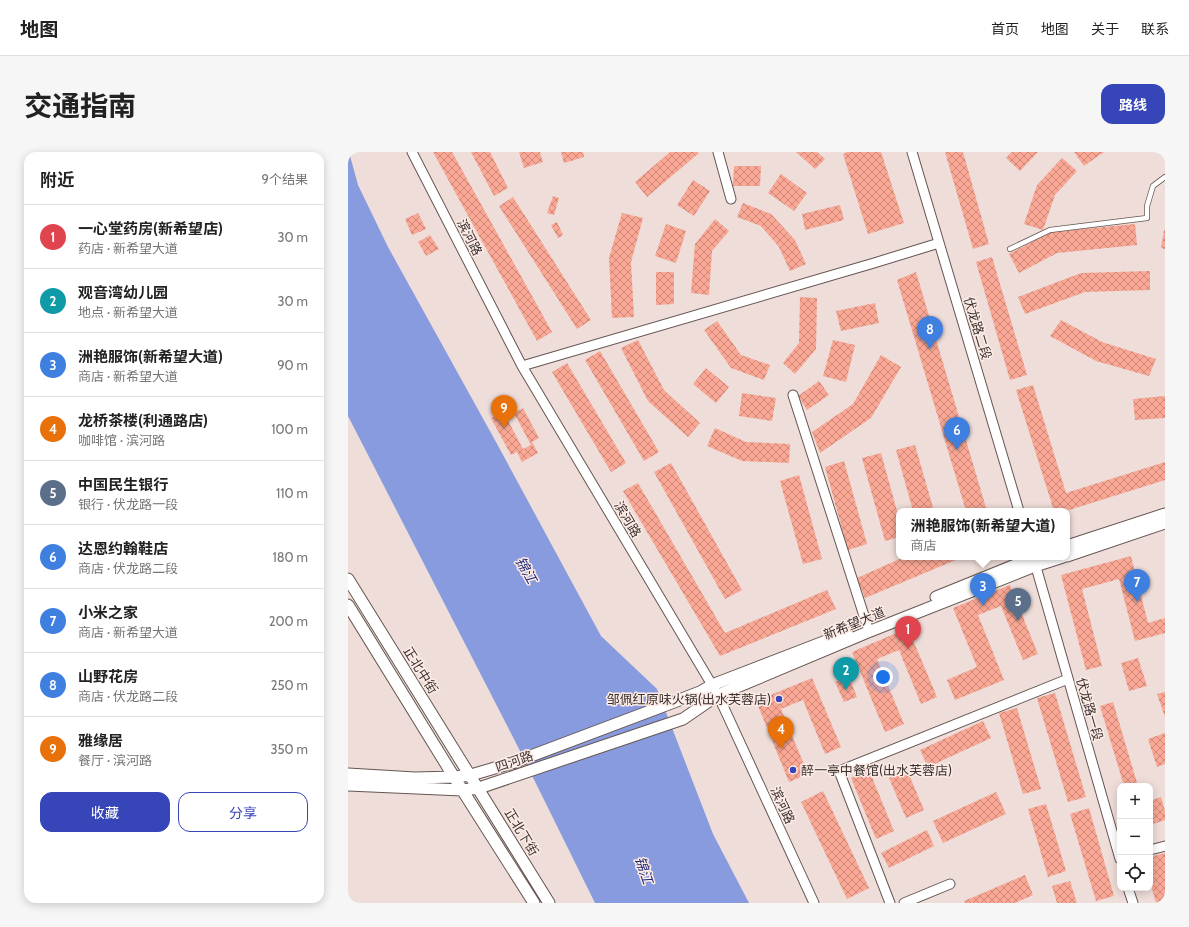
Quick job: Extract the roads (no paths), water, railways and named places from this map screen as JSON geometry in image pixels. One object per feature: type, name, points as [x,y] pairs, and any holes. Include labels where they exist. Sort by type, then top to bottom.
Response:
[{"type":"street","name":"滨河路","points":[[412,152],[522,366],[718,695],[814,903]]},
{"type":"street","points":[[718,152],[731,198]]},
{"type":"street","name":"伏龙路二段","points":[[912,152],[1018,508]]},
{"type":"street","points":[[522,366],[874,263],[939,242]]},
{"type":"street","points":[[794,395],[867,625]]},
{"type":"street","points":[[1070,545],[1165,514]]},
{"type":"street","points":[[1070,555],[1165,523]]},
{"type":"street","name":"四河路","points":[[348,774],[414,778],[454,777],[470,775],[515,762],[700,692],[712,685],[1034,560]]},
{"type":"street","name":"伏龙路一段","points":[[1034,560],[1119,855]]},
{"type":"street","name":"新希望大道","points":[[683,719],[718,695],[1034,560]]},
{"type":"street","name":"正北中街","points":[[348,579],[470,775]]},
{"type":"street","points":[[348,605],[462,790]]},
{"type":"street","points":[[890,903],[839,771],[1068,679]]},
{"type":"street","name":"四河路","points":[[348,785],[462,790],[479,788],[683,719]]},
{"type":"street","name":"正北下街","points":[[470,775],[549,903]]},
{"type":"street","name":"正北下街","points":[[462,790],[534,903]]},
{"type":"street","points":[[1153,849],[1165,846]]},
{"type":"street","points":[[904,903],[950,884]]},
{"type":"street","points":[[1129,891],[1133,903]]},
{"type":"lane","points":[[1010,249],[1050,230],[1147,218],[1147,206],[1153,186],[1165,177]]},
{"type":"water","name":"锦江","points":[[348,152],[358,185],[388,247],[601,636],[657,689],[713,834],[749,903],[595,903],[515,741],[348,416]]},
{"type":"place","name":"山野花房","points":[[930,349]]},
{"type":"place","name":"雅缘居","points":[[504,428]]},
{"type":"place","name":"达恩约翰鞋店","points":[[957,450]]},
{"type":"place","name":"小米之家","points":[[1137,602]]},
{"type":"place","name":"洲艳服饰(新希望大道)","points":[[983,606]]},
{"type":"place","name":"中国民生银行","points":[[1018,621]]},
{"type":"place","name":"一心堂药房(新希望店)","points":[[908,649]]},
{"type":"place","name":"观音湾幼儿园","points":[[846,690]]},
{"type":"place","name":"邹佩红原味火锅(出水芙蓉店)","points":[[779,699]]},
{"type":"place","name":"龙桥茶楼(利通路店)","points":[[781,749]]},
{"type":"place","name":"醉一亭中餐馆(出水芙蓉店)","points":[[793,770]]}]
